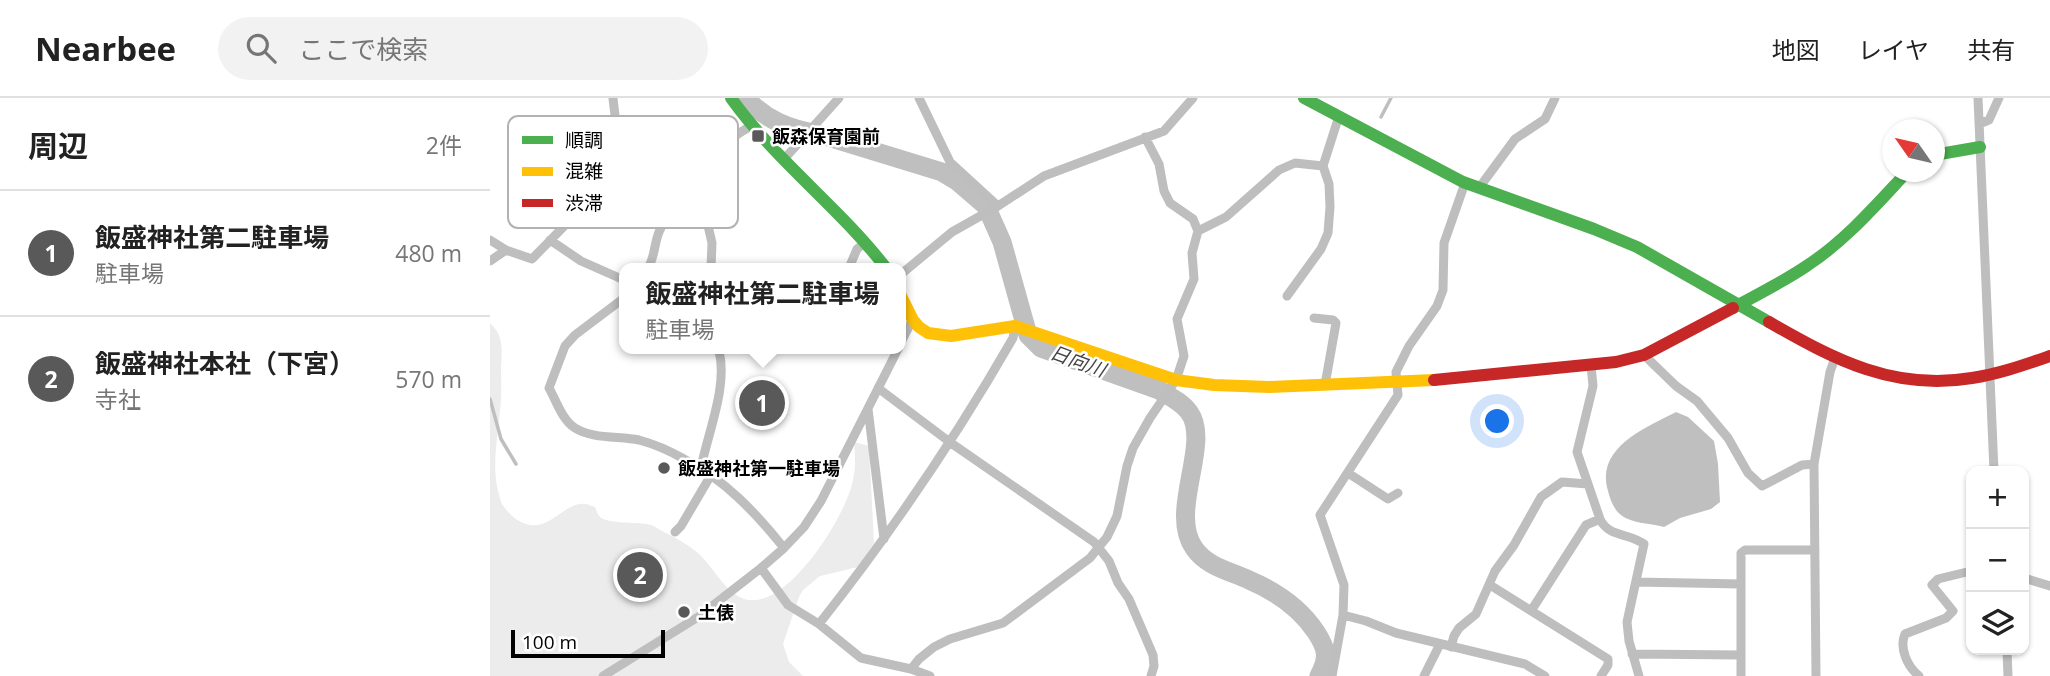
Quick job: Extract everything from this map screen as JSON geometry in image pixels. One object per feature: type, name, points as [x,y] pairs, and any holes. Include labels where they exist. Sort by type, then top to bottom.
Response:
[{"type":"street","points":[[613,98],[615,116]]},
{"type":"street","points":[[730,98],[751,126],[866,242],[882,263]]},
{"type":"street","points":[[785,158],[839,98]]},
{"type":"street","points":[[919,98],[950,162],[998,206]]},
{"type":"street","points":[[906,270],[952,232],[1044,176],[1164,131],[1193,98]]},
{"type":"street","points":[[1304,98],[1465,183],[1615,236],[1656,256],[1835,358],[1886,376],[1943,382],[1992,375],[2050,356]]},
{"type":"street","points":[[1479,188],[1515,139],[1545,119],[1555,98]]},
{"type":"street","points":[[1978,98],[1994,466]]},
{"type":"street","points":[[1979,124],[1989,120],[1999,98]]},
{"type":"street","points":[[1287,296],[1321,249],[1328,233],[1329,184],[1323,166],[1339,116]]},
{"type":"street","points":[[738,133],[751,126]]},
{"type":"street","points":[[911,669],[934,647],[950,639],[1003,623],[1090,558],[1107,537],[1117,516],[1133,447],[1174,384],[1184,356],[1177,319],[1194,279],[1192,253],[1198,231],[1193,219],[1170,203],[1164,191],[1159,164],[1145,137]]},
{"type":"street","points":[[1945,153],[1980,147]]},
{"type":"street","points":[[1198,231],[1226,217],[1279,170],[1295,163],[1323,166]]},
{"type":"street","points":[[906,306],[919,327],[932,335],[950,337],[1017,326],[1174,384],[1228,386],[1397,383],[1591,365],[1644,355],[1807,266],[1859,223],[1898,182]]},
{"type":"street","points":[[1332,676],[1343,615],[1344,585],[1320,515],[1398,395],[1396,372],[1409,346],[1437,306],[1443,290],[1444,243],[1465,183]]},
{"type":"street","points":[[490,240],[506,250],[532,259],[561,228]]},
{"type":"street","points":[[651,263],[661,228]]},
{"type":"street","points":[[709,228],[712,243],[711,263]]},
{"type":"street","points":[[550,240],[581,261],[619,278]]},
{"type":"street","points":[[851,263],[857,249],[866,242]]},
{"type":"street","points":[[490,261],[506,250]]},
{"type":"street","points":[[619,302],[575,335],[565,346],[549,388],[564,416],[574,428],[588,433],[637,440],[701,468],[739,498],[784,548]]},
{"type":"street","points":[[1314,318],[1333,320],[1336,323],[1325,385]]},
{"type":"street","points":[[906,332],[913,319]]},
{"type":"street","points":[[819,624],[884,539],[951,443],[1013,338],[1017,326]]},
{"type":"street","points":[[701,468],[720,381],[720,354]]},
{"type":"street","points":[[603,676],[698,617],[761,568],[804,527],[821,500],[895,354]]},
{"type":"street","points":[[1644,355],[1676,386],[1698,401],[1728,438],[1748,473],[1762,486],[1802,465],[1814,464]]},
{"type":"street","points":[[1816,676],[1814,464],[1830,372],[1835,358]]},
{"type":"street","points":[[1591,365],[1593,386],[1577,452],[1604,527],[1644,544],[1627,622],[1639,676]]},
{"type":"street","points":[[877,388],[1094,542],[1109,561],[1118,583],[1129,599],[1153,655],[1151,676]]},
{"type":"street","points":[[867,407],[884,539]]},
{"type":"street","points":[[1348,472],[1388,499],[1398,493]]},
{"type":"street","points":[[675,532],[710,475]]},
{"type":"street","points":[[1451,647],[1459,628],[1476,614],[1496,571],[1541,496],[1562,482],[1588,484]]},
{"type":"street","points":[[1531,611],[1586,526],[1600,519]]},
{"type":"street","points":[[1741,676],[1741,553],[1745,550],[1815,550]]},
{"type":"street","points":[[761,568],[788,605],[819,624],[861,658],[930,676]]},
{"type":"street","points":[[1919,676],[1912,670],[1904,652],[1902,641],[1905,634],[1946,618],[1953,611],[1932,585],[1938,579],[1966,572]]},
{"type":"street","points":[[2029,580],[2050,586]]},
{"type":"street","points":[[1636,582],[1741,584]]},
{"type":"street","points":[[1490,585],[1608,659],[1608,665],[1601,676]]},
{"type":"street","points":[[1343,615],[1396,633],[1525,664],[1545,676]]},
{"type":"street","points":[[1424,676],[1440,644]]},
{"type":"street","points":[[1632,654],[1741,654]]},
{"type":"street","points":[[2007,655],[2008,676]]},
{"type":"shaded area","points":[[490,323],[498,333],[502,349],[496,481],[502,504],[510,513],[522,523],[535,525],[543,524],[578,504],[586,504],[595,507],[599,516],[604,519],[651,525],[698,553],[727,588],[741,598],[765,598],[782,589],[814,555],[840,514],[848,495],[855,470],[854,442],[869,446],[874,543],[858,567],[820,576],[803,590],[799,597],[783,644],[789,662],[803,676],[490,676]]},
{"type":"shaded area","points":[[1676,412],[1688,417],[1714,441],[1720,502],[1711,509],[1680,518],[1664,527],[1625,518],[1616,510],[1609,494],[1606,476],[1609,463],[1625,441]]},
{"type":"waterway","name":"日向川","points":[[746,98],[761,112],[788,126],[942,172],[986,206],[1002,242],[1028,335],[1041,348],[1159,390],[1179,402],[1189,412],[1195,425],[1196,441],[1185,516],[1187,533],[1194,548],[1205,560],[1268,589],[1302,615],[1323,643],[1325,658],[1319,676]]},
{"type":"waterway","points":[[1381,117],[1391,98]]},
{"type":"waterway","points":[[490,399],[501,439],[516,464]]},
{"type":"traffic: fast","points":[[731,98],[768,143],[882,263]]},
{"type":"traffic: fast","points":[[1304,98],[1463,182],[1637,247],[1769,322]]},
{"type":"traffic: fast","points":[[1945,153],[1980,147]]},
{"type":"traffic: fast","points":[[1733,308],[1822,255],[1860,222],[1898,182]]},
{"type":"traffic: slow","points":[[906,306],[913,320],[928,333],[951,336],[1015,326],[1176,380],[1214,385],[1269,387],[1434,380]]},
{"type":"traffic: jam","points":[[1434,380],[1616,362],[1644,355],[1733,308]]},
{"type":"traffic: jam","points":[[1769,322],[1842,360],[1891,376],[1917,380],[1944,381],[1982,376],[2050,356]]},
{"type":"place","name":"飯森保育園前","points":[[758,136]]},
{"type":"place","name":"飯盛神社第二駐車場","points":[[762,403]]},
{"type":"place","name":"飯盛神社第一駐車場","points":[[664,468]]},
{"type":"place","name":"飯盛神社本社（下宮）","points":[[640,575]]},
{"type":"place","name":"土俵","points":[[684,612]]}]
